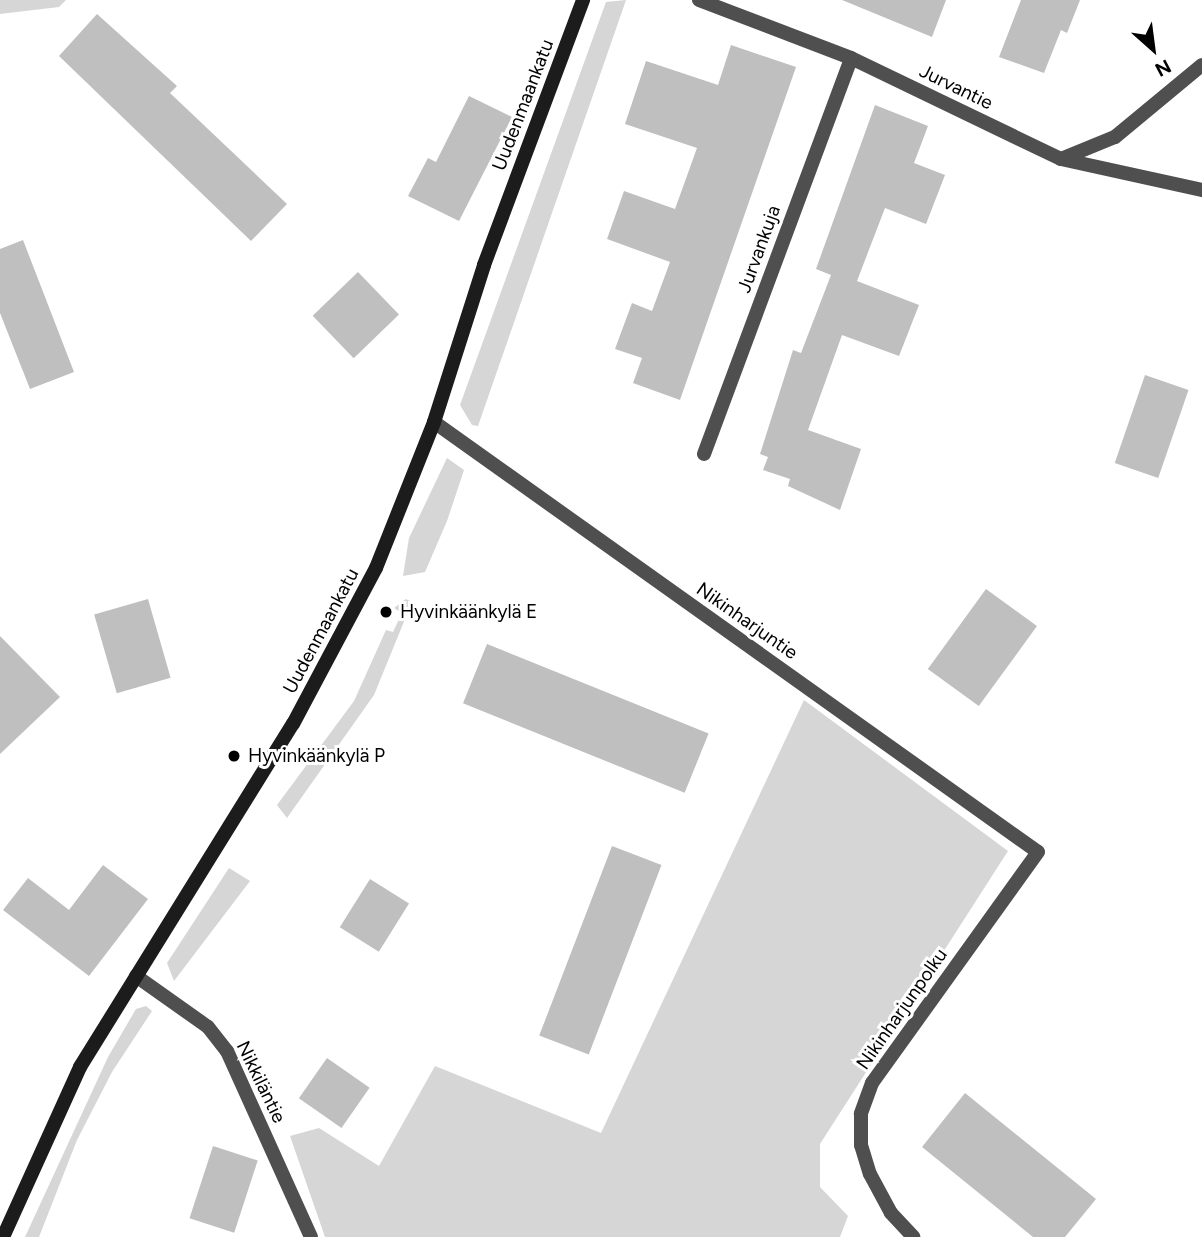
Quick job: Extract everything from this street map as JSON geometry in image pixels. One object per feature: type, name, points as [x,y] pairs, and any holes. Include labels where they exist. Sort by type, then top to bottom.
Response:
[{"type":"main road","name":"Uudenmaankatu","points":[[3,1237],[79,1067],[293,723],[376,568],[433,422],[484,265],[583,0]]},
{"type":"street","name":"Jurvantie","points":[[699,0],[851,58],[1061,159],[1202,190]]},
{"type":"street","name":"Jurvankuja","points":[[704,454],[851,58]]},
{"type":"street","points":[[1061,159],[1115,136],[1202,65]]},
{"type":"street","name":"Nikinharjuntie","points":[[433,422],[1038,852]]},
{"type":"street","name":"Nikinharjunpolku","points":[[913,1237],[891,1213],[870,1174],[860,1146],[861,1114],[872,1083],[1038,852]]},
{"type":"street","name":"Nikkiläntie","points":[[136,976],[208,1027],[227,1051],[311,1237]]},
{"type":"shaded area","points":[[0,0],[66,0],[59,7],[0,14]]},
{"type":"shaded area","points":[[626,0],[478,426],[472,425],[460,405],[606,2]]},
{"type":"shaded area","points":[[447,458],[464,470],[447,521],[425,572],[403,576],[409,538]]},
{"type":"shaded area","points":[[406,599],[412,602],[374,695],[287,818],[277,805],[354,701],[386,630],[393,632],[402,613],[394,608]]},
{"type":"shaded area","points":[[804,700],[1008,851],[820,1144],[820,1187],[848,1216],[840,1237],[325,1237],[290,1136],[319,1128],[379,1166],[435,1066],[601,1133]]},
{"type":"shaded area","points":[[229,868],[250,881],[174,981],[167,963]]},
{"type":"shaded area","points":[[146,1006],[152,1011],[112,1072],[77,1140],[39,1237],[25,1237],[108,1057],[136,1009]]},
{"type":"building","points":[[842,0],[946,0],[932,37]]},
{"type":"building","points":[[1021,0],[1080,0],[1067,33],[1061,30],[1044,73],[999,57]]},
{"type":"building","points":[[97,14],[177,86],[170,93],[287,204],[251,241],[59,56]]},
{"type":"building","points":[[731,45],[796,67],[680,400],[633,383],[642,358],[615,349],[632,303],[652,311],[670,262],[607,239],[624,191],[675,209],[697,148],[625,124],[646,61],[718,85]]},
{"type":"building","points":[[469,96],[512,117],[459,221],[408,196],[428,158],[436,162]]},
{"type":"building","points":[[875,105],[928,126],[914,163],[945,175],[926,224],[885,208],[857,281],[919,305],[899,356],[842,335],[808,430],[861,449],[840,510],[788,486],[790,479],[763,470],[768,457],[760,454],[793,350],[801,353],[831,275],[816,269]]},
{"type":"building","points":[[23,240],[74,372],[30,389],[0,313],[0,249]]},
{"type":"building","points":[[358,272],[399,314],[354,358],[313,316]]},
{"type":"building","points":[[1145,375],[1188,390],[1158,478],[1115,463]]},
{"type":"building","points":[[986,589],[1037,626],[979,706],[928,669]]},
{"type":"building","points":[[148,599],[171,678],[117,693],[94,614]]},
{"type":"building","points":[[0,636],[60,697],[0,754]]},
{"type":"building","points":[[487,644],[709,734],[685,793],[463,703]]},
{"type":"building","points":[[612,846],[661,865],[589,1055],[539,1036]]},
{"type":"building","points":[[103,865],[148,899],[89,976],[3,910],[28,878],[69,910]]},
{"type":"building","points":[[370,879],[409,903],[379,952],[340,927]]},
{"type":"building","points":[[327,1058],[370,1088],[341,1128],[299,1098]]},
{"type":"building","points":[[965,1093],[1096,1199],[1065,1237],[1033,1237],[922,1147]]},
{"type":"building","points":[[213,1146],[258,1161],[234,1233],[190,1218]]},
{"type":"place","name":"Hyvinkäänkylä E","points":[[386,612]]},
{"type":"place","name":"Hyvinkäänkylä P","points":[[234,756]]}]
